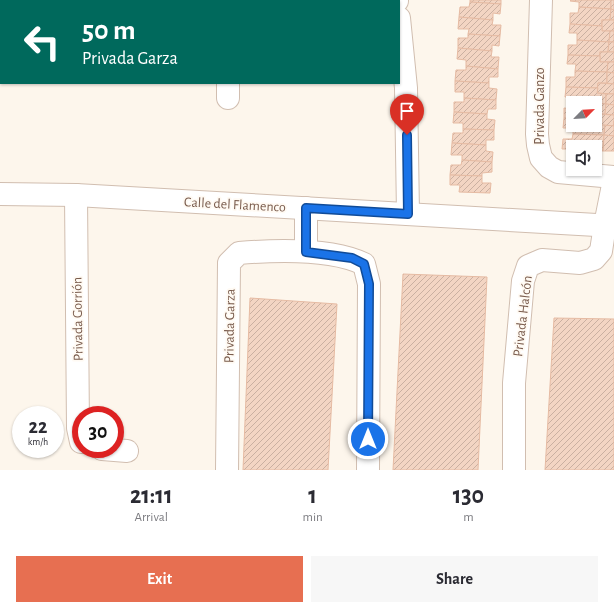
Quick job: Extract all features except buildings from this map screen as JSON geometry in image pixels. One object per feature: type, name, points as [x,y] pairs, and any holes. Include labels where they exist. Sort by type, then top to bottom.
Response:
[{"type":"street","name":"Privada Ganzo","points":[[541,0],[537,134],[541,158],[549,167],[558,172],[614,177]]},
{"type":"street","points":[[400,28],[406,88],[408,214]]},
{"type":"street","points":[[609,226],[614,180]]},
{"type":"street","name":"Calle del Flamenco","points":[[0,194],[76,195],[609,226]]},
{"type":"street","name":"Privada Gorrión","points":[[76,195],[78,406]]},
{"type":"street","points":[[306,208],[306,252]]},
{"type":"street","name":"Privada Halcón","points":[[514,470],[514,383],[523,281],[528,266],[542,260],[580,263],[594,259],[601,251],[609,226]]},
{"type":"street","name":"Privada Garza","points":[[227,470],[230,262],[239,253],[306,252],[352,258],[364,264],[369,284],[368,470]]},
{"type":"route","points":[[368,439],[369,284],[364,264],[352,258],[306,252],[306,208],[408,214],[407,135]]}]
